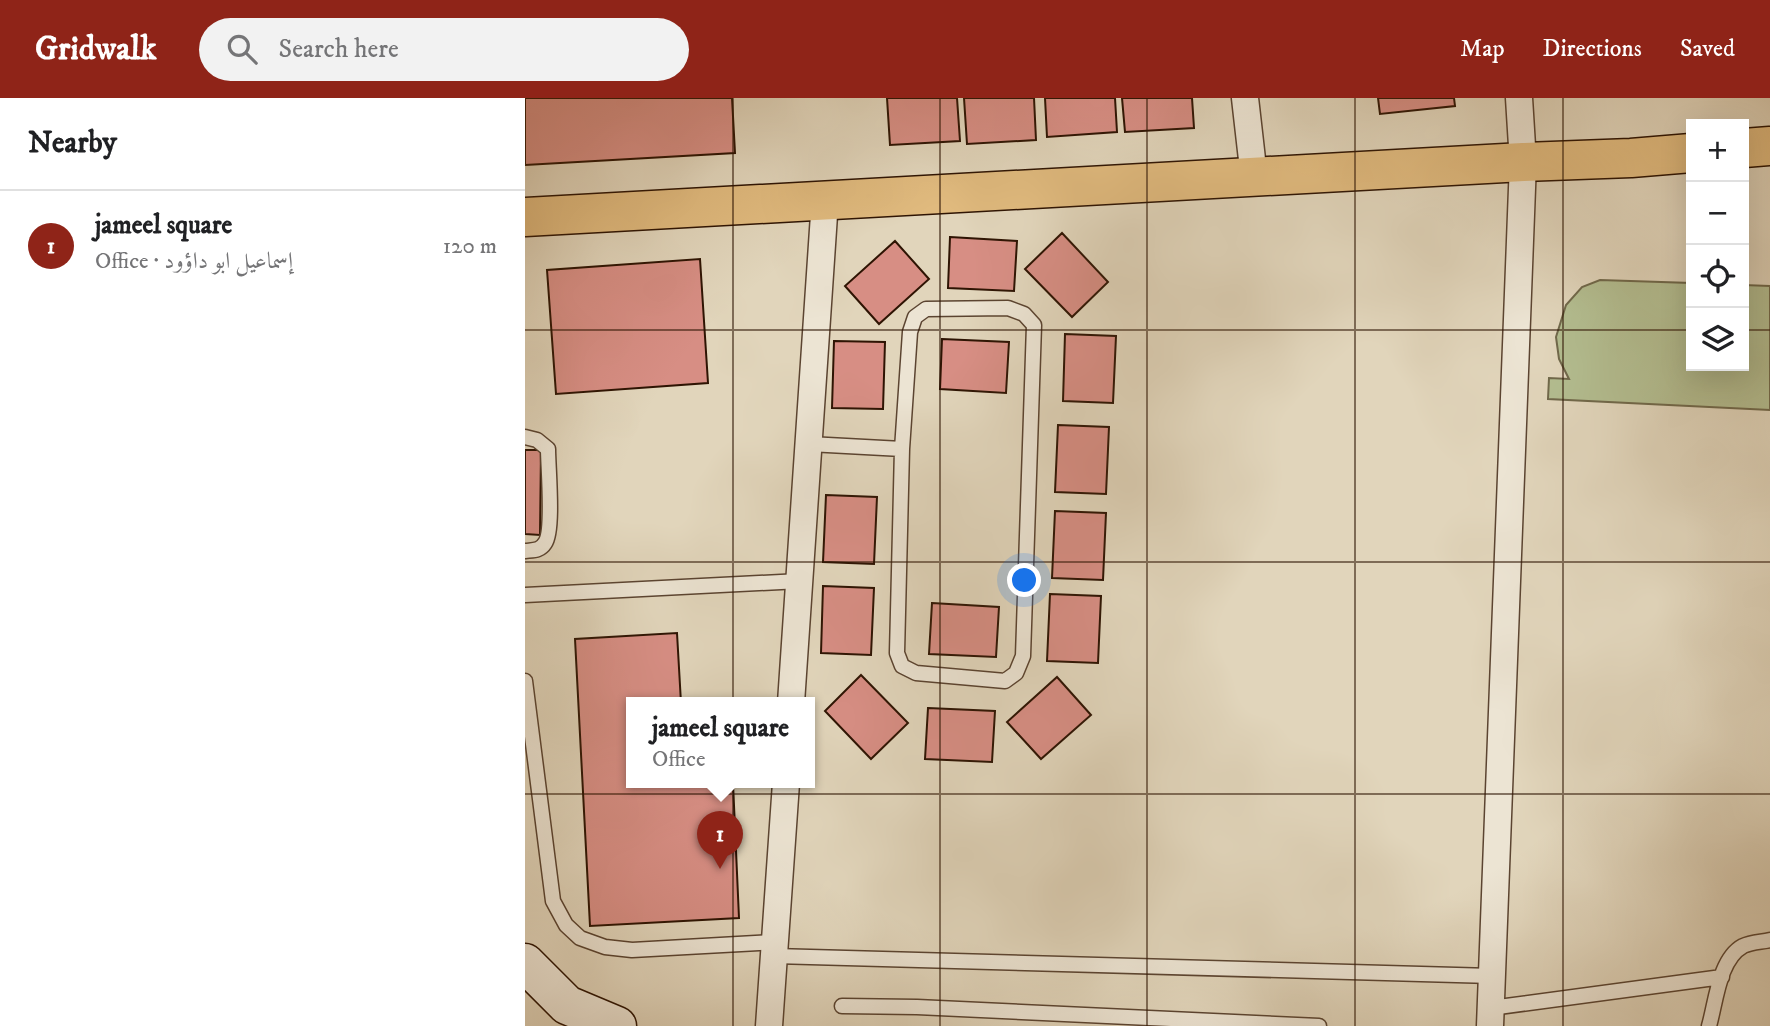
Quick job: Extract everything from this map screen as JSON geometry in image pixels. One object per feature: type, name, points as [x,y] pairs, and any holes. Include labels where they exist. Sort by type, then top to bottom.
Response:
[{"type":"main road","points":[[1749,148],[1770,146]]},
{"type":"main road","points":[[525,217],[1686,153]]},
{"type":"main road","points":[[525,963],[567,1005],[617,1026]]},
{"type":"street","points":[[1245,98],[1254,177]]},
{"type":"street","points":[[1491,1017],[1523,162],[1519,98]]},
{"type":"street","points":[[791,697],[825,200]]},
{"type":"street","points":[[769,1026],[786,788]]},
{"type":"lane","points":[[1008,308],[1024,314],[1034,325],[1034,341],[1023,656],[1016,673],[1005,681],[916,673],[902,666],[897,653],[902,449],[910,332],[915,317],[926,309],[1008,308]]},
{"type":"lane","points":[[525,437],[537,440],[548,449],[549,526],[546,542],[538,550],[525,551]]},
{"type":"lane","points":[[809,444],[902,449]]},
{"type":"lane","points":[[525,595],[800,581]]},
{"type":"lane","points":[[525,681],[553,901],[566,925],[580,939],[604,947],[632,950],[775,949],[1492,976]]},
{"type":"lane","points":[[1709,1026],[1725,966],[1736,951],[1747,944],[1770,940]]},
{"type":"lane","points":[[1491,1017],[1722,978]]},
{"type":"lane","points":[[842,1006],[917,1007],[1319,1026]]},
{"type":"green space","points":[[1600,280],[1686,283],[1686,371],[1749,371],[1749,285],[1770,286],[1770,410],[1548,399],[1549,378],[1569,379],[1559,359],[1556,337],[1566,305],[1582,287]]},
{"type":"building","points":[[525,98],[732,98],[735,153],[525,165]]},
{"type":"building","points":[[887,98],[957,98],[960,141],[890,145]]},
{"type":"building","points":[[964,98],[1034,98],[1036,140],[967,144]]},
{"type":"building","points":[[1045,98],[1115,98],[1117,132],[1047,137]]},
{"type":"building","points":[[1122,98],[1192,98],[1194,128],[1125,132]]},
{"type":"building","points":[[1378,98],[1454,98],[1455,106],[1380,114]]},
{"type":"building","points":[[1062,233],[1108,282],[1072,317],[1025,269]]},
{"type":"building","points":[[950,237],[1017,241],[1014,291],[948,288]]},
{"type":"building","points":[[895,241],[929,279],[879,324],[845,286]]},
{"type":"building","points":[[700,259],[708,383],[556,394],[547,270]]},
{"type":"building","points":[[1065,334],[1116,336],[1113,403],[1063,401]]},
{"type":"building","points":[[942,339],[1009,342],[1006,393],[940,389]]},
{"type":"building","points":[[834,341],[885,342],[883,409],[832,408]]},
{"type":"building","points":[[1058,425],[1109,427],[1106,494],[1055,492]]},
{"type":"building","points":[[525,450],[541,450],[540,535],[525,534]]},
{"type":"building","points":[[826,495],[877,497],[874,564],[823,562]]},
{"type":"building","points":[[1055,511],[1106,513],[1103,580],[1052,578]]},
{"type":"building","points":[[823,586],[874,588],[871,655],[821,653]]},
{"type":"building","points":[[1050,594],[1101,596],[1098,663],[1047,661]]},
{"type":"building","points":[[932,603],[999,607],[996,657],[929,654]]},
{"type":"building","points":[[677,633],[681,697],[626,697],[626,788],[733,788],[739,918],[590,926],[575,639]]},
{"type":"building","points":[[861,675],[908,723],[871,759],[825,711]]},
{"type":"building","points":[[1057,677],[1091,715],[1041,759],[1007,722]]},
{"type":"building","points":[[928,708],[995,711],[992,762],[925,759]]},
{"type":"place","name":"jameel square","points":[[720,869]]}]
